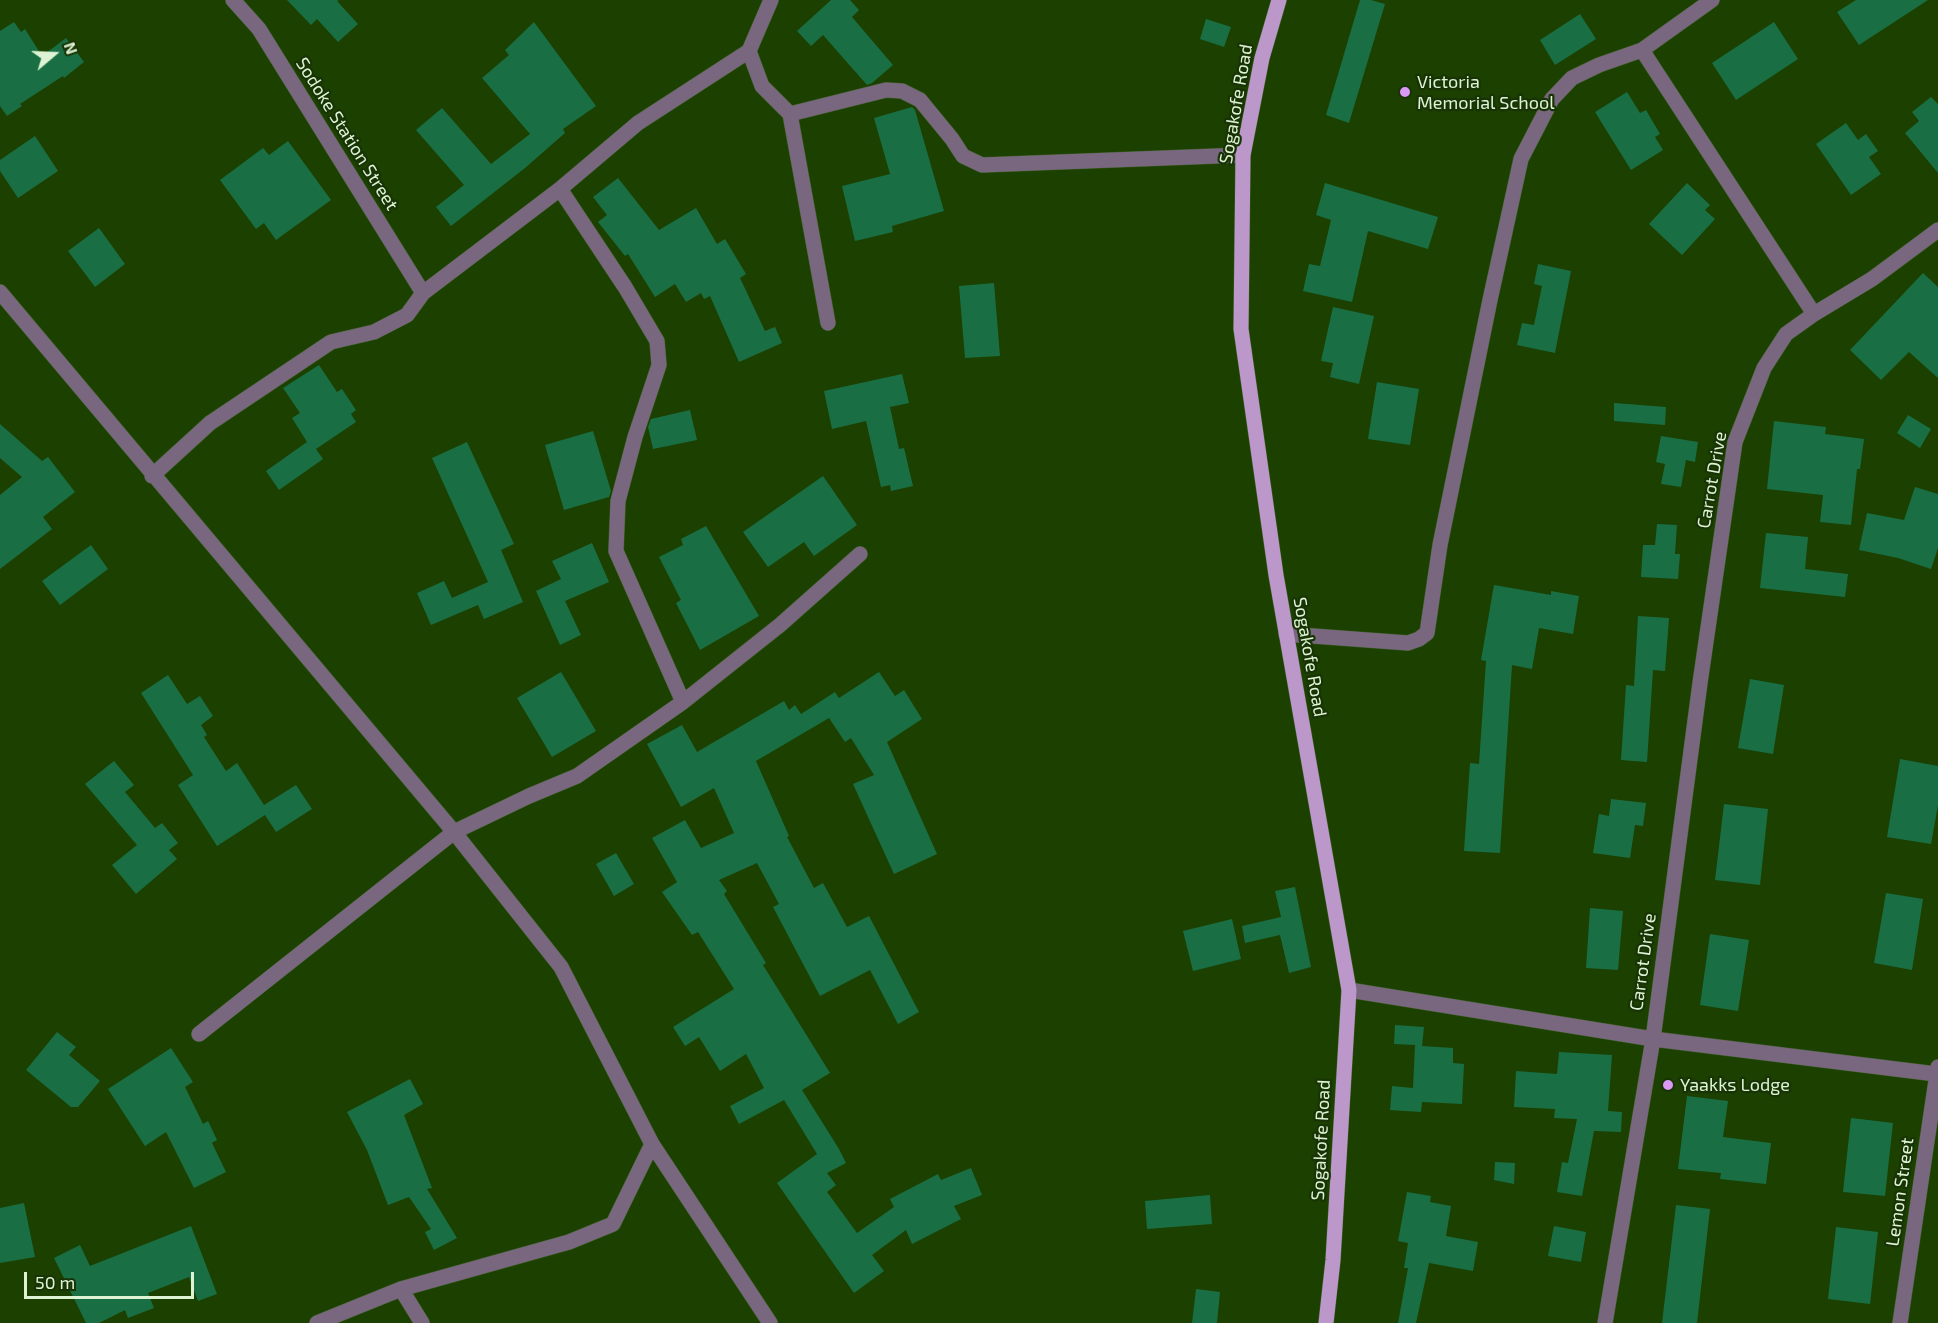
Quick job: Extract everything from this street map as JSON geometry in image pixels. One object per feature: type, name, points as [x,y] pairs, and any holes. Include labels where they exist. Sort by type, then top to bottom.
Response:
[{"type":"main road","name":"Sogakofe Road","points":[[1279,0],[1262,58],[1243,155],[1241,329],[1276,575],[1349,990],[1333,1260],[1326,1323]]},
{"type":"street","name":"Sodoke Station Street","points":[[233,0],[260,28],[423,293]]},
{"type":"street","points":[[153,476],[210,423],[331,342],[374,332],[407,315],[423,293],[560,189],[638,123],[749,51],[771,0]]},
{"type":"street","points":[[1286,634],[1408,643],[1419,639],[1426,633],[1442,534],[1521,159],[1552,99],[1572,78],[1599,65],[1642,50],[1712,0]]},
{"type":"street","points":[[1642,50],[1814,314]]},
{"type":"street","points":[[749,51],[762,86],[790,114],[828,323]]},
{"type":"street","points":[[790,114],[886,90],[902,92],[920,100],[963,156],[982,165],[1243,155]]},
{"type":"street","points":[[560,189],[625,287],[657,341],[659,365],[635,437],[618,501],[616,551],[683,702]]},
{"type":"street","name":"Carrot Drive","points":[[1605,1323],[1653,1039],[1700,683],[1735,442],[1764,368],[1786,334],[1872,279],[1938,230]]},
{"type":"street","points":[[0,292],[454,832],[561,967],[652,1144],[770,1323]]},
{"type":"street","points":[[200,1034],[454,832],[577,776],[683,702],[780,625],[860,554]]},
{"type":"street","points":[[1349,990],[1653,1039],[1937,1070]]},
{"type":"street","name":"Lemon Street","points":[[1900,1323],[1937,1070]]},
{"type":"street","points":[[317,1323],[401,1289],[568,1242],[613,1224],[652,1144]]},
{"type":"street","points":[[401,1289],[422,1323]]},
{"type":"building","points":[[287,0],[339,0],[337,1],[358,24],[338,42],[317,19],[311,25]]},
{"type":"building","points":[[831,0],[850,0],[859,10],[852,17],[893,65],[872,83],[867,85],[823,35],[811,46],[797,31]]},
{"type":"building","points":[[1360,0],[1385,4],[1349,123],[1326,115]]},
{"type":"building","points":[[1856,0],[1928,0],[1859,45],[1837,12]]},
{"type":"building","points":[[1580,14],[1596,39],[1555,65],[1540,40]]},
{"type":"building","points":[[1206,19],[1231,27],[1224,47],[1200,39]]},
{"type":"building","points":[[14,22],[21,32],[25,29],[42,56],[66,38],[84,62],[64,78],[63,76],[20,104],[22,106],[7,116],[0,106],[0,31]]},
{"type":"building","points":[[534,22],[596,106],[563,129],[565,133],[525,168],[451,226],[436,207],[464,185],[416,130],[442,108],[491,164],[530,134],[482,78],[509,55],[505,50]]},
{"type":"building","points":[[1774,22],[1798,59],[1736,100],[1712,63]]},
{"type":"building","points":[[1627,92],[1640,113],[1646,110],[1660,134],[1655,137],[1663,150],[1631,170],[1595,112]]},
{"type":"building","points":[[1931,97],[1938,104],[1938,173],[1905,133],[1919,121],[1912,112]]},
{"type":"building","points":[[912,107],[915,110],[944,211],[892,226],[893,232],[855,241],[842,186],[890,174],[874,118]]},
{"type":"building","points":[[1846,123],[1858,140],[1866,134],[1878,151],[1869,157],[1881,174],[1851,195],[1816,144]]},
{"type":"building","points":[[35,136],[58,171],[18,198],[0,171],[0,160]]},
{"type":"building","points":[[288,141],[331,200],[276,240],[264,223],[256,229],[220,180],[263,148],[269,155]]},
{"type":"building","points":[[618,178],[659,230],[696,208],[717,244],[725,239],[746,274],[740,278],[765,331],[775,327],[782,343],[739,362],[710,296],[704,299],[701,293],[686,302],[675,284],[655,297],[628,254],[625,256],[598,222],[607,215],[593,197]]},
{"type":"building","points":[[1325,183],[1438,217],[1428,249],[1368,231],[1352,302],[1303,291],[1309,264],[1320,266],[1331,220],[1316,215]]},
{"type":"building","points":[[1687,183],[1710,205],[1705,210],[1715,219],[1682,255],[1649,224]]},
{"type":"building","points":[[99,228],[125,264],[95,287],[68,251]]},
{"type":"building","points":[[1538,264],[1571,271],[1555,353],[1517,345],[1522,323],[1534,325],[1542,286],[1534,284]]},
{"type":"building","points":[[1923,273],[1938,287],[1938,378],[1909,352],[1881,380],[1850,350]]},
{"type":"building","points":[[994,283],[1000,356],[965,358],[959,286]]},
{"type":"building","points":[[1333,307],[1374,316],[1359,384],[1330,377],[1333,363],[1321,361]]},
{"type":"building","points":[[319,365],[337,392],[342,389],[356,410],[351,414],[356,422],[316,449],[323,459],[279,490],[266,471],[307,442],[292,418],[300,413],[283,388]]},
{"type":"building","points":[[902,374],[909,403],[890,407],[899,449],[904,448],[913,486],[891,491],[890,485],[881,487],[866,421],[832,429],[824,391]]},
{"type":"building","points":[[1377,382],[1419,389],[1410,445],[1368,439]]},
{"type":"building","points":[[1614,403],[1666,407],[1665,425],[1614,421]]},
{"type":"building","points":[[690,410],[697,440],[653,449],[648,427],[651,419]]},
{"type":"building","points":[[1908,415],[1931,429],[1920,448],[1897,433]]},
{"type":"building","points":[[1774,421],[1826,427],[1825,434],[1864,439],[1860,469],[1857,469],[1851,525],[1820,522],[1823,495],[1767,489]]},
{"type":"building","points":[[0,424],[42,461],[48,457],[75,492],[43,517],[52,529],[0,569],[0,495],[22,477],[0,458]]},
{"type":"building","points":[[593,431],[611,491],[609,497],[564,510],[545,445]]},
{"type":"building","points":[[1661,436],[1698,442],[1695,462],[1686,460],[1681,487],[1661,484],[1665,464],[1656,462]]},
{"type":"building","points":[[467,442],[514,544],[501,550],[523,602],[484,619],[478,605],[431,625],[417,593],[444,581],[452,598],[488,582],[432,458]]},
{"type":"building","points":[[823,476],[857,525],[814,556],[804,542],[768,567],[743,532]]},
{"type":"building","points":[[1915,487],[1938,494],[1938,548],[1931,569],[1898,558],[1859,550],[1867,513],[1904,520]]},
{"type":"building","points":[[1657,524],[1677,525],[1675,554],[1680,554],[1678,579],[1641,577],[1643,545],[1655,545]]},
{"type":"building","points":[[706,526],[759,616],[700,650],[676,603],[681,600],[659,557],[683,545],[681,539]]},
{"type":"building","points":[[1766,533],[1808,537],[1805,569],[1848,574],[1845,597],[1760,588]]},
{"type":"building","points":[[592,543],[609,582],[565,601],[581,635],[560,645],[536,591],[561,579],[552,561]]},
{"type":"building","points":[[91,545],[108,569],[60,605],[42,581]]},
{"type":"building","points":[[1494,585],[1551,595],[1551,591],[1579,596],[1573,634],[1539,628],[1532,669],[1512,665],[1500,853],[1464,851],[1470,763],[1479,764],[1486,661],[1481,660]]},
{"type":"building","points":[[1638,616],[1669,618],[1665,671],[1653,670],[1647,762],[1621,760],[1626,685],[1634,686]]},
{"type":"building","points":[[561,672],[596,731],[552,757],[517,698]]},
{"type":"building","points":[[879,672],[895,696],[904,690],[922,719],[887,742],[937,854],[894,874],[853,784],[874,775],[851,738],[845,742],[829,718],[756,761],[789,836],[787,837],[814,888],[823,883],[847,927],[869,916],[919,1012],[898,1024],[870,970],[820,996],[773,907],[779,904],[757,863],[719,880],[727,891],[724,894],[766,963],[763,965],[830,1073],[802,1090],[846,1163],[827,1173],[836,1185],[827,1192],[857,1233],[894,1207],[890,1199],[938,1174],[941,1180],[971,1168],[982,1195],[954,1206],[961,1219],[912,1244],[906,1230],[872,1255],[884,1271],[854,1293],[777,1183],[817,1154],[784,1100],[739,1124],[730,1106],[764,1088],[746,1054],[720,1071],[699,1037],[685,1046],[673,1027],[734,989],[698,932],[692,935],[662,892],[677,882],[652,838],[685,820],[701,848],[734,833],[714,788],[681,807],[647,744],[682,725],[697,752],[784,701],[789,710],[795,705],[801,714],[835,692],[839,698]]},
{"type":"building","points":[[168,675],[187,704],[200,696],[213,716],[201,725],[207,735],[204,737],[226,771],[237,763],[264,805],[296,785],[312,809],[276,832],[265,815],[217,846],[178,785],[193,775],[141,693]]},
{"type":"building","points":[[1750,679],[1784,685],[1773,754],[1738,748]]},
{"type":"building","points":[[1900,759],[1938,766],[1938,805],[1931,844],[1887,837]]},
{"type":"building","points":[[114,761],[134,785],[125,792],[155,828],[162,823],[178,843],[169,850],[177,859],[136,894],[112,865],[137,845],[85,784]]},
{"type":"building","points":[[1611,799],[1646,803],[1643,826],[1635,825],[1630,858],[1593,853],[1599,814],[1609,816]]},
{"type":"building","points":[[1724,804],[1768,809],[1760,885],[1715,880]]},
{"type":"building","points":[[616,853],[634,884],[614,896],[596,864]]},
{"type":"building","points":[[1295,887],[1311,967],[1289,973],[1280,935],[1245,943],[1242,926],[1281,917],[1275,891]]},
{"type":"building","points":[[1886,893],[1923,899],[1912,970],[1874,963]]},
{"type":"building","points":[[1590,908],[1623,911],[1618,970],[1586,968]]},
{"type":"building","points":[[1232,919],[1241,959],[1193,971],[1183,931]]},
{"type":"building","points":[[1710,934],[1749,940],[1738,1011],[1700,1005]]},
{"type":"building","points":[[1395,1025],[1424,1027],[1422,1046],[1453,1048],[1453,1063],[1464,1064],[1462,1104],[1422,1102],[1421,1112],[1390,1110],[1392,1086],[1413,1088],[1415,1045],[1394,1044]]},
{"type":"building","points":[[57,1032],[76,1047],[69,1055],[100,1081],[78,1107],[71,1107],[26,1070]]},
{"type":"building","points":[[171,1048],[193,1082],[185,1087],[203,1124],[208,1121],[217,1140],[212,1143],[226,1172],[194,1188],[166,1132],[145,1146],[108,1089]]},
{"type":"building","points":[[1559,1052],[1612,1055],[1608,1111],[1622,1112],[1621,1132],[1594,1131],[1582,1196],[1557,1192],[1562,1162],[1568,1163],[1577,1119],[1554,1118],[1555,1109],[1514,1107],[1516,1071],[1557,1074]]},
{"type":"building","points":[[410,1079],[423,1104],[404,1115],[432,1188],[427,1189],[457,1238],[434,1250],[425,1232],[431,1229],[409,1197],[388,1205],[367,1150],[347,1112]]},
{"type":"building","points":[[1687,1096],[1728,1101],[1723,1137],[1771,1143],[1766,1184],[1720,1179],[1721,1173],[1678,1169]]},
{"type":"building","points":[[1851,1118],[1893,1123],[1885,1196],[1843,1192]]},
{"type":"building","points":[[1495,1162],[1515,1163],[1514,1184],[1494,1180]]},
{"type":"building","points":[[1407,1192],[1431,1196],[1430,1202],[1451,1206],[1446,1236],[1478,1242],[1473,1271],[1429,1263],[1416,1323],[1398,1323],[1408,1268],[1404,1268],[1408,1243],[1398,1241]]},
{"type":"building","points":[[1210,1195],[1212,1224],[1147,1229],[1145,1201]]},
{"type":"building","points":[[24,1203],[35,1257],[0,1263],[0,1208]]},
{"type":"building","points":[[1676,1205],[1710,1209],[1697,1323],[1662,1323]]},
{"type":"building","points":[[191,1226],[217,1294],[198,1301],[189,1277],[148,1293],[154,1308],[128,1318],[125,1310],[99,1323],[86,1323],[54,1258],[80,1245],[90,1266]]},
{"type":"building","points":[[1554,1226],[1586,1232],[1581,1262],[1548,1256]]},
{"type":"building","points":[[1836,1227],[1878,1232],[1870,1304],[1828,1299]]},
{"type":"building","points":[[1196,1289],[1220,1292],[1217,1323],[1192,1323]]},
{"type":"place","name":"Victoria Memorial School","points":[[1405,92]]},
{"type":"place","name":"Yaakks Lodge","points":[[1668,1085]]}]
